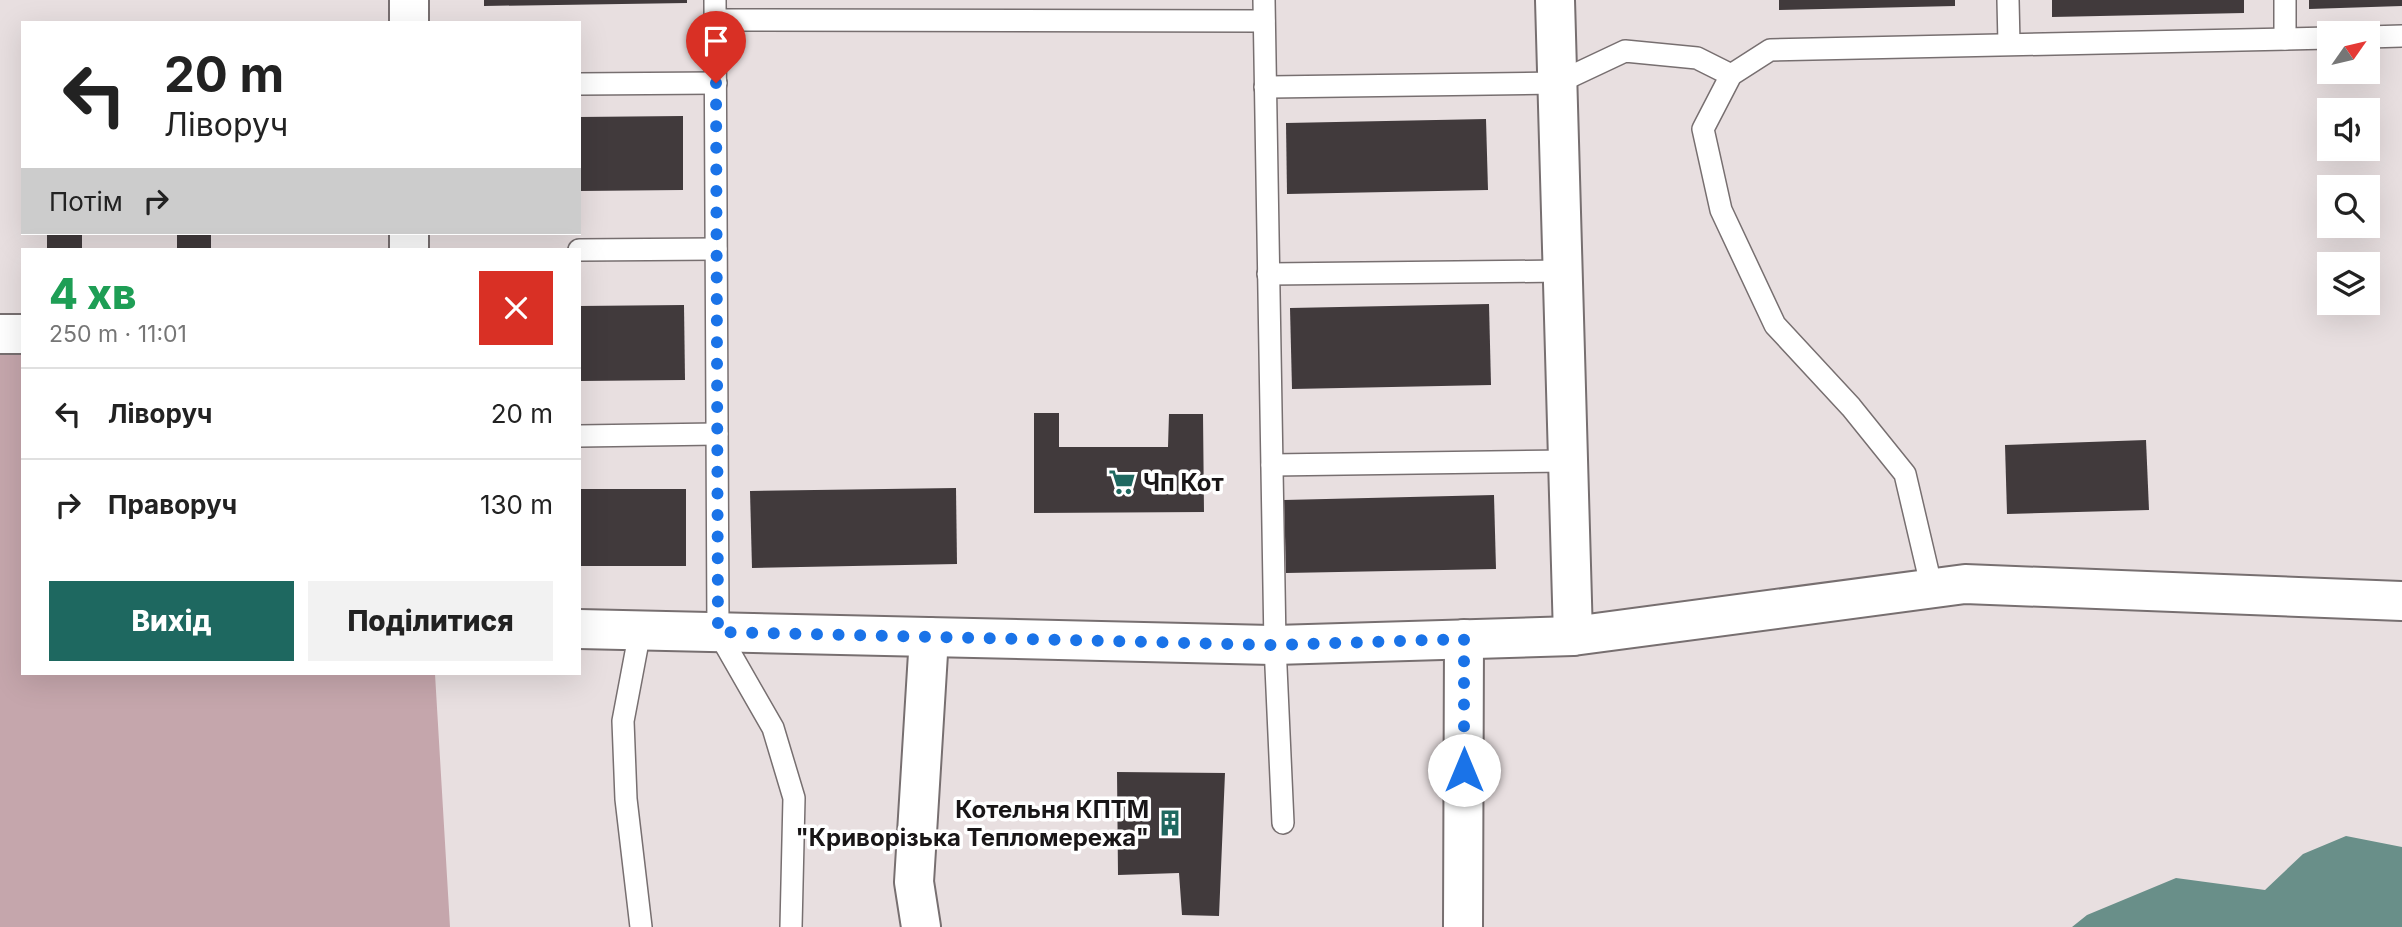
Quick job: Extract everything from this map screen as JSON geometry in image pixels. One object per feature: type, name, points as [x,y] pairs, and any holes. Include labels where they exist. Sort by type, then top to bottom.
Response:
[{"type":"street","points":[[409,21],[410,0]]},
{"type":"street","points":[[1555,0],[1573,636]]},
{"type":"street","points":[[0,334],[21,334]]},
{"type":"street","points":[[581,629],[1275,645],[1573,636],[1965,584],[2402,601]]},
{"type":"street","points":[[921,927],[914,882],[929,637]]},
{"type":"street","points":[[1463,927],[1464,639]]},
{"type":"lane","points":[[2008,0],[2009,44]]},
{"type":"lane","points":[[2285,0],[2286,39]]},
{"type":"lane","points":[[791,927],[794,798],[773,728],[718,632],[715,10],[1264,11],[1275,645],[1283,823]]},
{"type":"lane","points":[[2380,37],[2402,36]]},
{"type":"lane","points":[[1932,589],[1905,474],[1851,407],[1775,325],[1721,210],[1703,129],[1731,75],[1770,50],[2317,38]]},
{"type":"lane","points":[[1265,87],[1557,83],[1625,51],[1697,58],[1731,75]]},
{"type":"lane","points":[[581,84],[716,83]]},
{"type":"lane","points":[[581,250],[716,249]]},
{"type":"lane","points":[[1268,274],[1562,271]]},
{"type":"lane","points":[[581,436],[717,434]]},
{"type":"lane","points":[[1272,465],[1568,461]]},
{"type":"lane","points":[[640,631],[623,720],[626,799],[641,927]]},
{"type":"shaded area","points":[[0,334],[21,334],[21,675],[435,675],[450,927],[0,927]]},
{"type":"water","points":[[2346,836],[2402,847],[2402,927],[2072,927],[2087,915],[2176,878],[2265,890],[2303,854]]},
{"type":"building","points":[[484,0],[687,0],[687,3],[484,6]]},
{"type":"building","points":[[1779,0],[1955,0],[1955,6],[1779,10]]},
{"type":"building","points":[[2052,0],[2244,0],[2244,13],[2052,17]]},
{"type":"building","points":[[2309,0],[2402,0],[2402,6],[2309,9]]},
{"type":"building","points":[[683,116],[683,190],[581,191],[581,117]]},
{"type":"building","points":[[1486,119],[1488,190],[1287,194],[1286,123]]},
{"type":"building","points":[[47,235],[82,235],[82,248],[47,248]]},
{"type":"building","points":[[177,235],[211,235],[211,248],[177,248]]},
{"type":"building","points":[[1489,304],[1491,385],[1292,389],[1290,308]]},
{"type":"building","points":[[684,305],[685,380],[581,381],[581,306]]},
{"type":"building","points":[[1034,413],[1059,413],[1059,447],[1168,447],[1169,414],[1203,414],[1204,512],[1034,513]]},
{"type":"building","points":[[2146,440],[2149,510],[2007,514],[2005,445]]},
{"type":"building","points":[[956,488],[957,564],[752,568],[750,491]]},
{"type":"building","points":[[581,489],[686,489],[686,566],[581,566]]},
{"type":"building","points":[[1494,495],[1496,569],[1286,573],[1284,500]]},
{"type":"building","name":"Котельня КПТМ \"Криворізька Тепломережа\"","points":[[1117,772],[1225,773],[1219,916],[1182,915],[1179,873],[1118,875]]},
{"type":"place","name":"Чп Кот","points":[[1122,482]]},
{"type":"place","name":"Котельня КПТМ \"Криворізька Тепломережа\"","points":[[1170,823]]},
{"type":"route","points":[[716,83],[718,632],[1275,645],[1464,639],[1464,770]]}]
